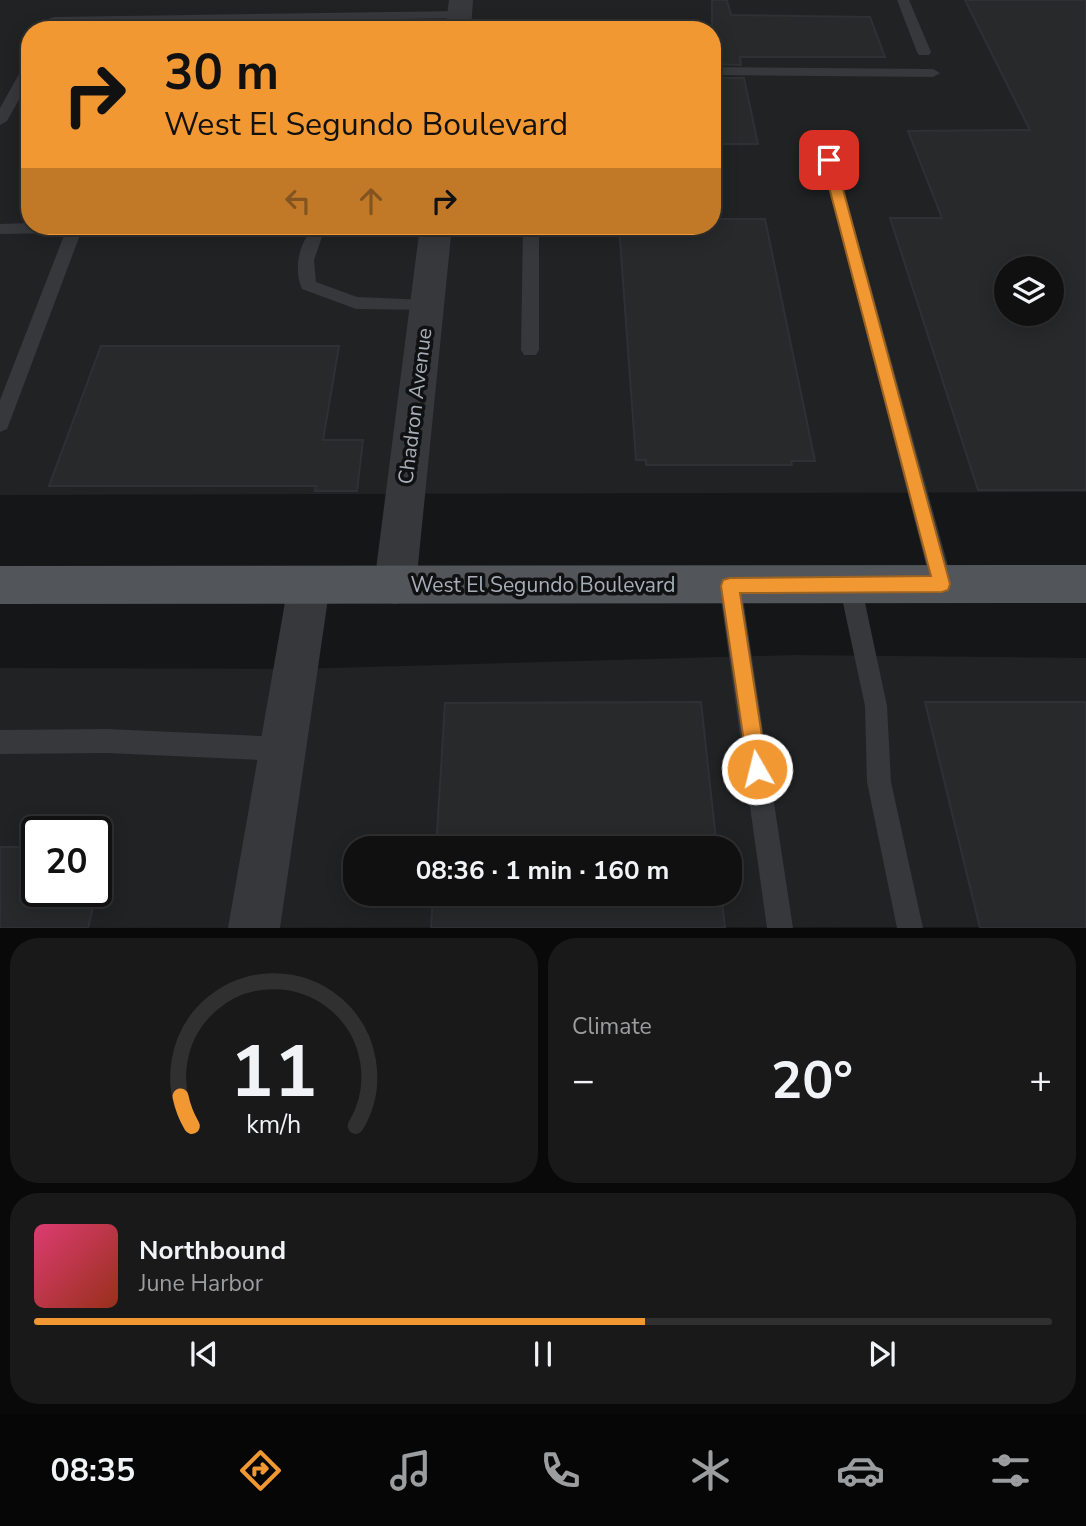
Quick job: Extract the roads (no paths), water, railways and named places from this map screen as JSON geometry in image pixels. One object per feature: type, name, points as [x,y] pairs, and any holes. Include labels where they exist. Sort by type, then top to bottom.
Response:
[{"type":"main road","name":"West El Segundo Boulevard","points":[[0,586],[1086,584]]},
{"type":"street","name":"Chadron Avenue","points":[[396,586],[435,235]]},
{"type":"street","points":[[254,928],[310,586]]},
{"type":"lane","points":[[903,0],[924,52]]},
{"type":"lane","points":[[113,21],[459,15]]},
{"type":"lane","points":[[721,71],[933,72]]},
{"type":"lane","points":[[0,121],[21,83]]},
{"type":"lane","points":[[829,160],[942,584]]},
{"type":"lane","points":[[0,229],[21,228]]},
{"type":"lane","points":[[0,424],[72,235]]},
{"type":"lane","points":[[315,235],[306,260],[308,285],[356,303],[427,306]]},
{"type":"lane","points":[[530,350],[531,235]]},
{"type":"lane","points":[[850,584],[876,706],[879,782],[910,928]]},
{"type":"lane","points":[[730,586],[780,928]]},
{"type":"lane","points":[[0,742],[107,741],[282,749]]}]
